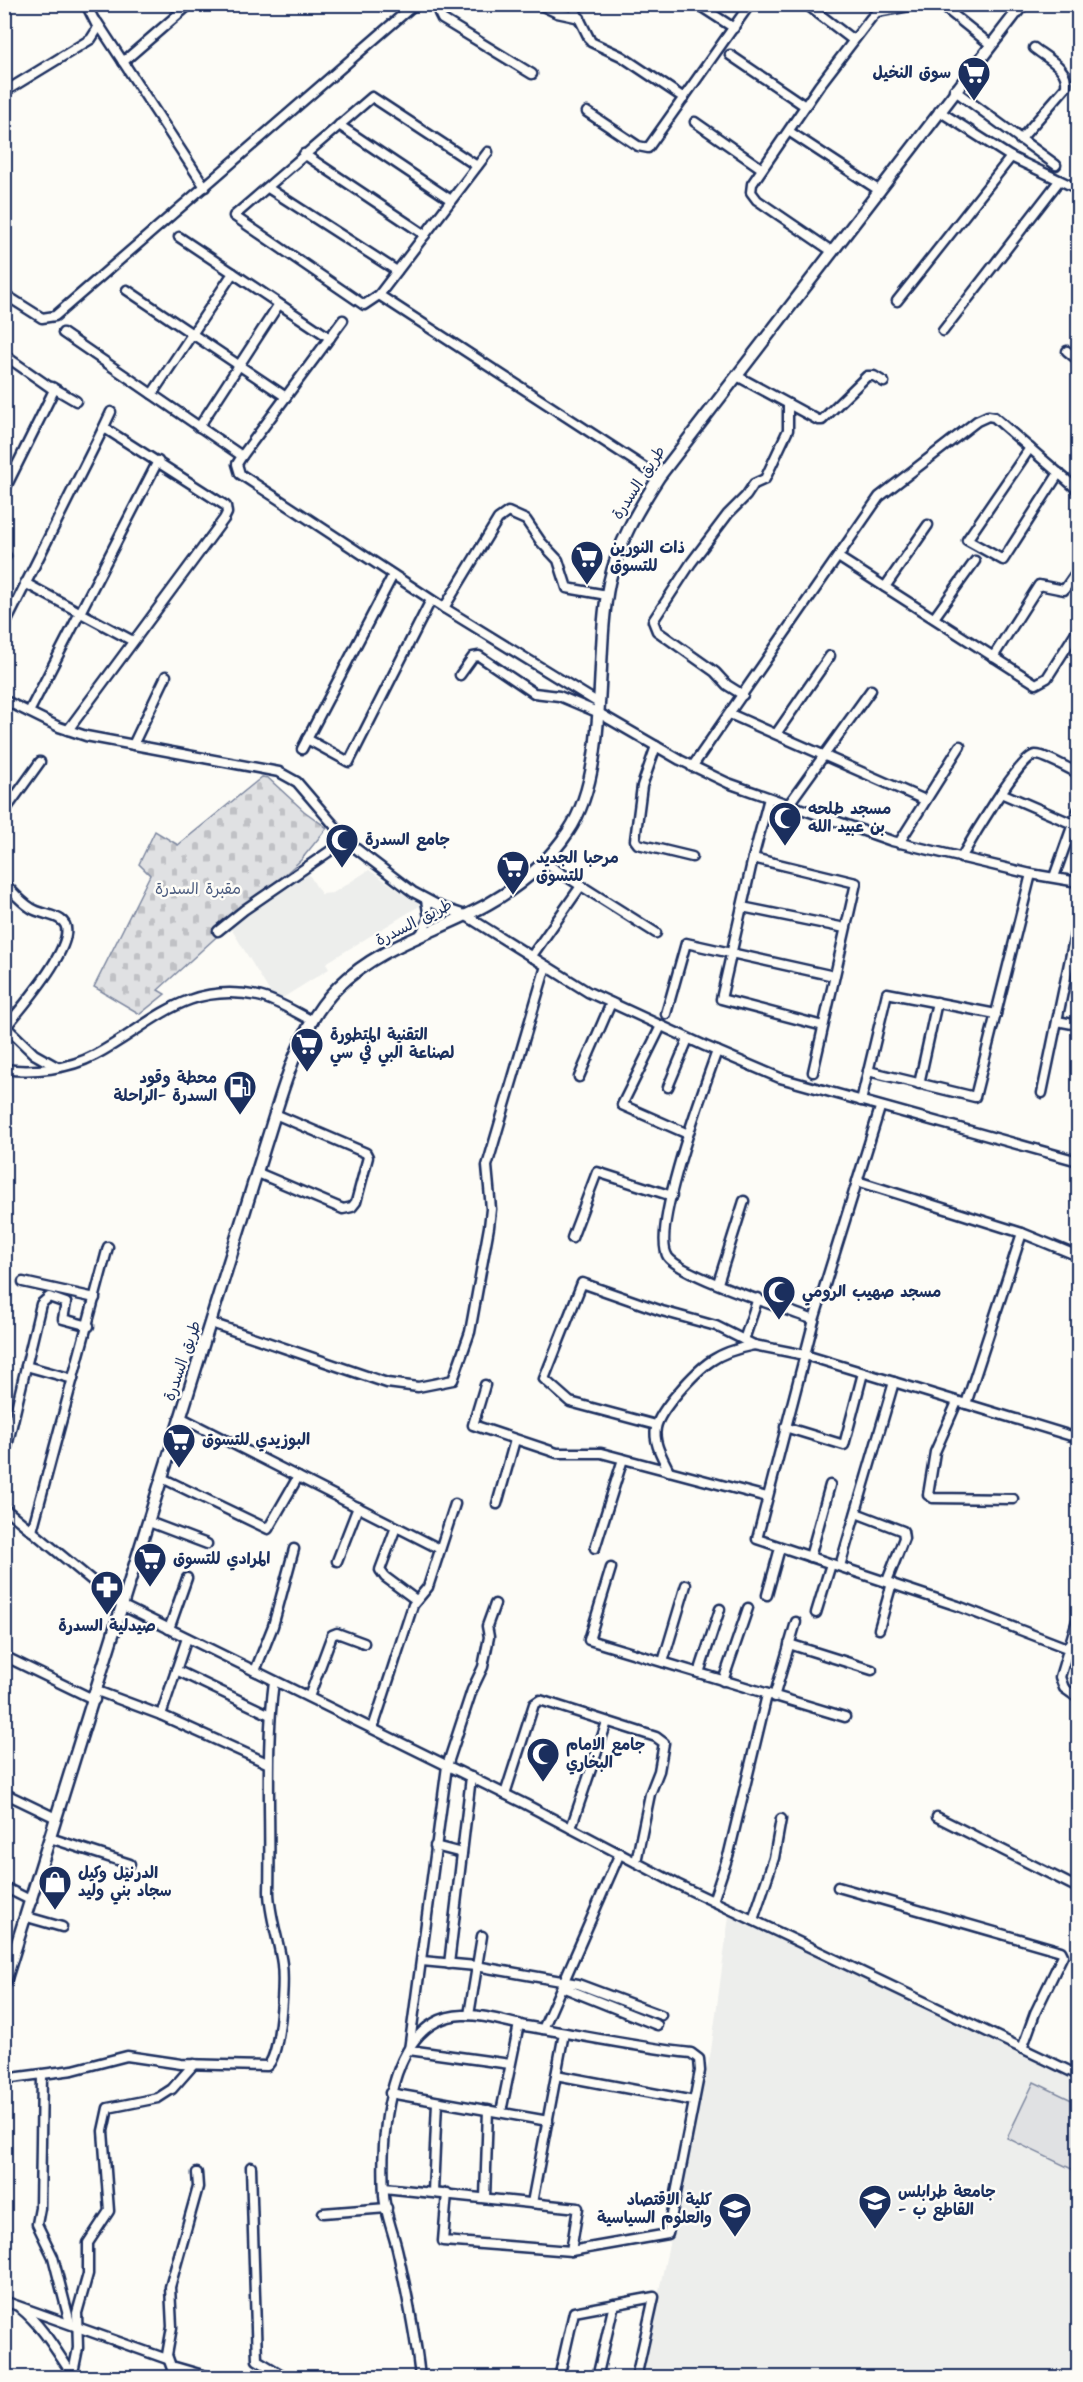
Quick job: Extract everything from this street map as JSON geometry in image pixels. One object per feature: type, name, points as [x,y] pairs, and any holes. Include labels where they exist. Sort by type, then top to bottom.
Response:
[{"type":"main road","name":"طريق السدرة","points":[[4,1985],[96,1696],[275,1114],[295,1060],[313,1021],[329,997],[351,976],[399,944],[488,904],[545,863],[570,830],[580,811],[593,755],[607,595],[625,533],[658,477],[880,191],[954,90],[1023,4]]},
{"type":"street","points":[[86,4],[205,187]]},
{"type":"street","points":[[123,62],[190,4]]},
{"type":"street","points":[[4,294],[42,318],[52,318],[415,4]]},
{"type":"street","points":[[448,4],[439,13],[442,19],[532,74]]},
{"type":"street","points":[[538,4],[556,13],[580,18]]},
{"type":"street","points":[[572,4],[591,42],[621,56],[684,98]]},
{"type":"street","points":[[697,4],[734,28]]},
{"type":"street","points":[[587,112],[645,148],[652,146],[750,4]]},
{"type":"street","points":[[806,4],[853,40]]},
{"type":"street","points":[[833,252],[757,200],[751,192],[761,168],[871,18],[883,8],[920,4]]},
{"type":"street","points":[[940,4],[991,45]]},
{"type":"street","points":[[4,92],[91,39],[96,33],[97,22]]},
{"type":"street","points":[[1020,140],[1066,87],[1067,82],[1064,71],[1035,48]]},
{"type":"street","points":[[730,55],[805,106]]},
{"type":"street","points":[[954,90],[1056,165]]},
{"type":"street","points":[[477,166],[372,96],[234,216],[364,306],[379,295],[488,152]]},
{"type":"street","points":[[939,111],[1011,157],[1078,189]]},
{"type":"street","points":[[695,122],[761,168]]},
{"type":"street","points":[[339,125],[452,200]]},
{"type":"street","points":[[789,132],[880,191]]},
{"type":"street","points":[[304,154],[425,235]]},
{"type":"street","points":[[897,301],[1011,157]]},
{"type":"street","points":[[943,332],[1059,181]]},
{"type":"street","points":[[268,188],[397,271]]},
{"type":"street","points":[[179,237],[330,338]]},
{"type":"street","points":[[152,394],[233,273]]},
{"type":"street","points":[[128,290],[286,397]]},
{"type":"street","points":[[379,295],[658,477]]},
{"type":"street","points":[[199,427],[279,304]]},
{"type":"street","points":[[343,320],[242,456],[237,464],[240,474],[656,746],[692,767],[769,798],[899,843],[1031,874],[1078,882]]},
{"type":"street","points":[[63,333],[242,456]]},
{"type":"street","points":[[1067,351],[1078,360]]},
{"type":"street","points":[[5,357],[76,401]]},
{"type":"street","points":[[738,376],[820,421],[863,379],[872,375],[884,382]]},
{"type":"street","points":[[4,491],[53,394],[52,387]]},
{"type":"street","points":[[743,695],[657,631],[653,621],[690,563],[728,514],[746,496],[754,484],[765,479],[788,430],[788,404]]},
{"type":"street","points":[[4,627],[111,412]]},
{"type":"street","points":[[692,767],[882,493],[977,421],[988,416],[994,417],[1078,490]]},
{"type":"street","points":[[68,730],[227,513],[226,506],[108,428],[102,431]]},
{"type":"street","points":[[1030,448],[967,540],[1003,560],[1059,473]]},
{"type":"street","points":[[29,712],[158,461]]},
{"type":"street","points":[[444,608],[498,519],[508,512],[526,520],[541,542],[558,560],[567,588],[607,595]]},
{"type":"street","points":[[885,587],[928,525]]},
{"type":"street","points":[[838,557],[1034,683],[1041,684],[1078,629]]},
{"type":"street","points":[[934,618],[975,561]]},
{"type":"street","points":[[993,657],[1039,585],[1064,590],[1078,570]]},
{"type":"street","points":[[302,749],[393,575]]},
{"type":"street","points":[[25,584],[133,641]]},
{"type":"street","points":[[307,739],[349,762],[431,600]]},
{"type":"street","points":[[460,675],[473,657],[479,656],[534,693],[559,696],[597,707]]},
{"type":"street","points":[[776,734],[830,656]]},
{"type":"street","points":[[133,745],[166,676]]},
{"type":"street","points":[[789,804],[871,690]]},
{"type":"street","points":[[4,700],[68,730],[133,745],[279,772],[297,782],[346,840],[375,865],[426,900],[465,915],[546,966],[612,1003],[717,1052],[780,1078],[880,1108],[1030,1146],[1078,1161]]},
{"type":"street","points":[[730,714],[925,800]]},
{"type":"street","points":[[656,746],[642,786],[635,840],[638,844],[692,857]]},
{"type":"street","points":[[899,843],[960,746]]},
{"type":"street","points":[[961,858],[1001,793],[1025,762],[1035,755],[1078,773]]},
{"type":"street","points":[[4,812],[40,762]]},
{"type":"street","points":[[1001,793],[1072,824]]},
{"type":"street","points":[[769,798],[721,1000],[824,1026]]},
{"type":"street","points":[[1053,877],[1078,810]]},
{"type":"street","points":[[218,931],[244,910],[346,840]]},
{"type":"street","points":[[753,858],[855,881],[813,1072]]},
{"type":"street","points":[[545,863],[656,933]]},
{"type":"street","points":[[868,1071],[975,1097],[1031,874]]},
{"type":"street","points":[[4,883],[31,908],[62,920],[66,926],[66,934],[57,959],[5,1028],[34,1054],[58,1067]]},
{"type":"street","points":[[531,957],[581,886]]},
{"type":"street","points":[[422,934],[429,918],[426,900]]},
{"type":"street","points":[[742,907],[845,928]]},
{"type":"street","points":[[1042,1093],[1078,920]]},
{"type":"street","points":[[666,1014],[686,943],[834,976]]},
{"type":"street","points":[[211,1323],[387,1383],[418,1387],[453,1380],[470,1332],[489,1227],[491,1209],[487,1166],[546,966]]},
{"type":"street","points":[[4,1069],[58,1067],[95,1055],[177,1004],[208,994],[241,993],[262,997],[313,1021]]},
{"type":"street","points":[[861,1101],[887,993],[996,1014]]},
{"type":"street","points":[[919,1084],[937,1002]]},
{"type":"street","points":[[579,1077],[612,1003]]},
{"type":"street","points":[[1057,1021],[1078,1025]]},
{"type":"street","points":[[661,1026],[622,1106],[688,1134]]},
{"type":"street","points":[[668,1087],[688,1039]]},
{"type":"street","points":[[717,1052],[688,1134],[672,1196],[663,1234],[668,1257],[685,1270],[814,1320]]},
{"type":"street","points":[[880,1108],[814,1320],[757,1539],[890,1582],[1067,1648]]},
{"type":"street","points":[[258,1173],[343,1209],[352,1207],[356,1202],[368,1157],[366,1153],[275,1114]]},
{"type":"street","points":[[572,1238],[597,1172],[672,1196]]},
{"type":"street","points":[[857,1181],[1022,1233],[1078,1256]]},
{"type":"street","points":[[718,1283],[744,1201]]},
{"type":"street","points":[[1013,1499],[933,1498],[928,1495],[934,1452],[961,1403],[1022,1233]]},
{"type":"street","points":[[32,1531],[89,1326],[108,1247]]},
{"type":"street","points":[[23,1282],[95,1298]]},
{"type":"street","points":[[656,1425],[570,1402],[544,1379],[580,1285],[586,1283],[662,1311],[716,1326],[754,1345],[805,1355],[1078,1438]]},
{"type":"street","points":[[4,1459],[41,1304],[46,1298],[58,1298],[66,1303],[63,1318],[89,1326]]},
{"type":"street","points":[[744,1340],[758,1298]]},
{"type":"street","points":[[669,1471],[657,1447],[656,1425],[663,1410],[710,1361],[731,1351],[754,1345]]},
{"type":"street","points":[[26,1366],[73,1380]]},
{"type":"street","points":[[785,1427],[844,1444],[863,1373]]},
{"type":"street","points":[[816,1613],[856,1513],[894,1382]]},
{"type":"street","points":[[485,1385],[472,1424],[561,1454],[597,1452],[767,1497]]},
{"type":"street","points":[[180,1417],[440,1549]]},
{"type":"street","points":[[497,1504],[515,1440]]},
{"type":"street","points":[[595,1548],[623,1459]]},
{"type":"street","points":[[162,1478],[268,1529],[298,1477]]},
{"type":"street","points":[[810,1557],[830,1485]]},
{"type":"street","points":[[373,1728],[416,1600],[428,1587],[455,1504]]},
{"type":"street","points":[[337,1561],[358,1507]]},
{"type":"street","points":[[4,1508],[123,1606],[373,1728],[713,1901],[1078,2075]]},
{"type":"street","points":[[856,1513],[903,1531],[879,1629]]},
{"type":"street","points":[[149,1522],[207,1544]]},
{"type":"street","points":[[396,1527],[380,1570],[385,1577],[416,1600]]},
{"type":"street","points":[[767,1595],[780,1548]]},
{"type":"street","points":[[255,1671],[273,1626],[294,1549]]},
{"type":"street","points":[[611,1568],[589,1639],[845,1717]]},
{"type":"street","points":[[169,1629],[187,1578]]},
{"type":"street","points":[[663,1662],[686,1585]]},
{"type":"street","points":[[420,2378],[417,2349],[384,2188],[384,2155],[390,2093],[409,2050],[447,1766],[472,1690],[483,1667],[489,1637],[487,1626],[495,1604]]},
{"type":"street","points":[[723,1681],[747,1608]]},
{"type":"street","points":[[699,1673],[720,1609]]},
{"type":"street","points":[[1078,1617],[1059,1677],[1064,1688],[1078,1698]]},
{"type":"street","points":[[713,1901],[729,1853],[771,1696],[796,1622]]},
{"type":"street","points":[[309,1697],[332,1635],[337,1633],[364,1643]]},
{"type":"street","points":[[161,1715],[187,1638]]},
{"type":"street","points":[[789,1644],[872,1670]]},
{"type":"street","points":[[4,1656],[96,1696],[161,1715],[267,1763]]},
{"type":"street","points":[[176,1670],[270,1714]]},
{"type":"street","points":[[4,2079],[42,2075],[119,2056],[194,2064],[267,2066],[272,2062],[278,2046],[282,1975],[269,1893],[272,1852],[267,1763],[274,1681]]},
{"type":"street","points":[[505,1794],[536,1701],[548,1701],[656,1737],[665,1746],[650,1794],[636,1862]]},
{"type":"street","points":[[571,1828],[608,1722]]},
{"type":"street","points":[[448,1964],[471,1777]]},
{"type":"street","points":[[4,1793],[56,1818]]},
{"type":"street","points":[[937,1816],[1078,1888]]},
{"type":"street","points":[[753,1920],[774,1858],[781,1819]]},
{"type":"street","points":[[50,1838],[130,1864]]},
{"type":"street","points":[[435,1846],[462,1853]]},
{"type":"street","points":[[543,2029],[620,1853]]},
{"type":"street","points":[[4,1887],[32,1901]]},
{"type":"street","points":[[838,1887],[1061,1951],[1063,1955],[1022,2049]]},
{"type":"street","points":[[27,1917],[62,1927]]},
{"type":"street","points":[[469,2015],[482,1936]]},
{"type":"street","points":[[422,1962],[476,1966],[563,1985],[657,2025]]},
{"type":"street","points":[[563,1985],[578,1984],[661,2015]]},
{"type":"street","points":[[409,2050],[440,2018],[469,2015],[607,2043],[691,2053],[699,2059],[694,2101],[668,2234],[570,2251],[443,2241],[447,2193]]},
{"type":"street","points":[[501,2112],[519,2024]]},
{"type":"street","points":[[532,2203],[564,2033]]},
{"type":"street","points":[[409,2050],[510,2064]]},
{"type":"street","points":[[73,2324],[88,2274],[88,2243],[109,2211],[103,2143],[108,2108],[158,2098],[172,2089],[194,2064]]},
{"type":"street","points":[[42,2075],[40,2208],[37,2224],[41,2237],[53,2257],[73,2324],[78,2348],[73,2377]]},
{"type":"street","points":[[556,2075],[694,2101]]},
{"type":"street","points":[[390,2093],[548,2121]]},
{"type":"street","points":[[433,2192],[437,2102]]},
{"type":"street","points":[[485,2198],[488,2110]]},
{"type":"street","points":[[252,2167],[257,2360],[288,2378]]},
{"type":"street","points":[[197,2173],[198,2187],[170,2287],[172,2327],[167,2359],[170,2374],[179,2367],[213,2378]]},
{"type":"street","points":[[384,2188],[578,2208],[570,2251]]},
{"type":"street","points":[[322,2213],[387,2208]]},
{"type":"street","points":[[558,2378],[574,2312],[654,2297],[636,2378]]},
{"type":"street","points":[[4,2301],[167,2359]]},
{"type":"street","points":[[14,2304],[28,2315],[59,2352],[73,2377]]},
{"type":"street","points":[[597,2378],[614,2304]]},
{"type":"street","points":[[4,2375],[10,2378]]},
{"type":"shaded area","points":[[369,870],[421,905],[326,963],[329,969],[276,1002],[227,922],[308,873],[321,894],[333,893]]},
{"type":"shaded area","name":"جامعة طرابلس - القاطع ب","points":[[729,1916],[1078,2082],[1078,2377],[640,2378],[711,2051]]},
{"type":"green space","name":"مقبرة السدرة","points":[[262,777],[268,778],[304,811],[327,828],[301,860],[158,990],[165,994],[140,1014],[94,987],[150,875],[139,864],[155,831],[178,845]]},
{"type":"green space","points":[[1034,2082],[1078,2103],[1078,2172],[1007,2138]]},
{"type":"place","name":"سوق النخيل","points":[[974,102]]},
{"type":"place","name":"ذات النورين للتسوق","points":[[587,586]]},
{"type":"place","name":"مسجد طلحه بن عبيد الله","points":[[785,847]]},
{"type":"place","name":"جامع السدرة","points":[[342,869]]},
{"type":"place","name":"مرحبا الجديد للتسوق","points":[[513,896]]},
{"type":"place","name":"التقنية المتطورة لصناعة البي في سي","points":[[307,1073]]},
{"type":"place","name":"محطة وقود السدرة -الراحلة","points":[[240,1116]]},
{"type":"place","name":"مسجد صهيب الرومي","points":[[779,1321]]},
{"type":"place","name":"البوزيدي للتسوق","points":[[179,1469]]},
{"type":"place","name":"المرادي للتسوق","points":[[150,1588]]},
{"type":"place","name":"صيدلية السدرة","points":[[107,1616]]},
{"type":"place","name":"جامع الامام البخاري","points":[[543,1783]]},
{"type":"place","name":"الدرنيل وكيل سجاد بني وليد","points":[[55,1911]]},
{"type":"place","name":"جامعة طرابلس - القاطع ب","points":[[875,2230]]},
{"type":"place","name":"كلية الاقتصاد والعلوم السياسية","points":[[735,2238]]}]
